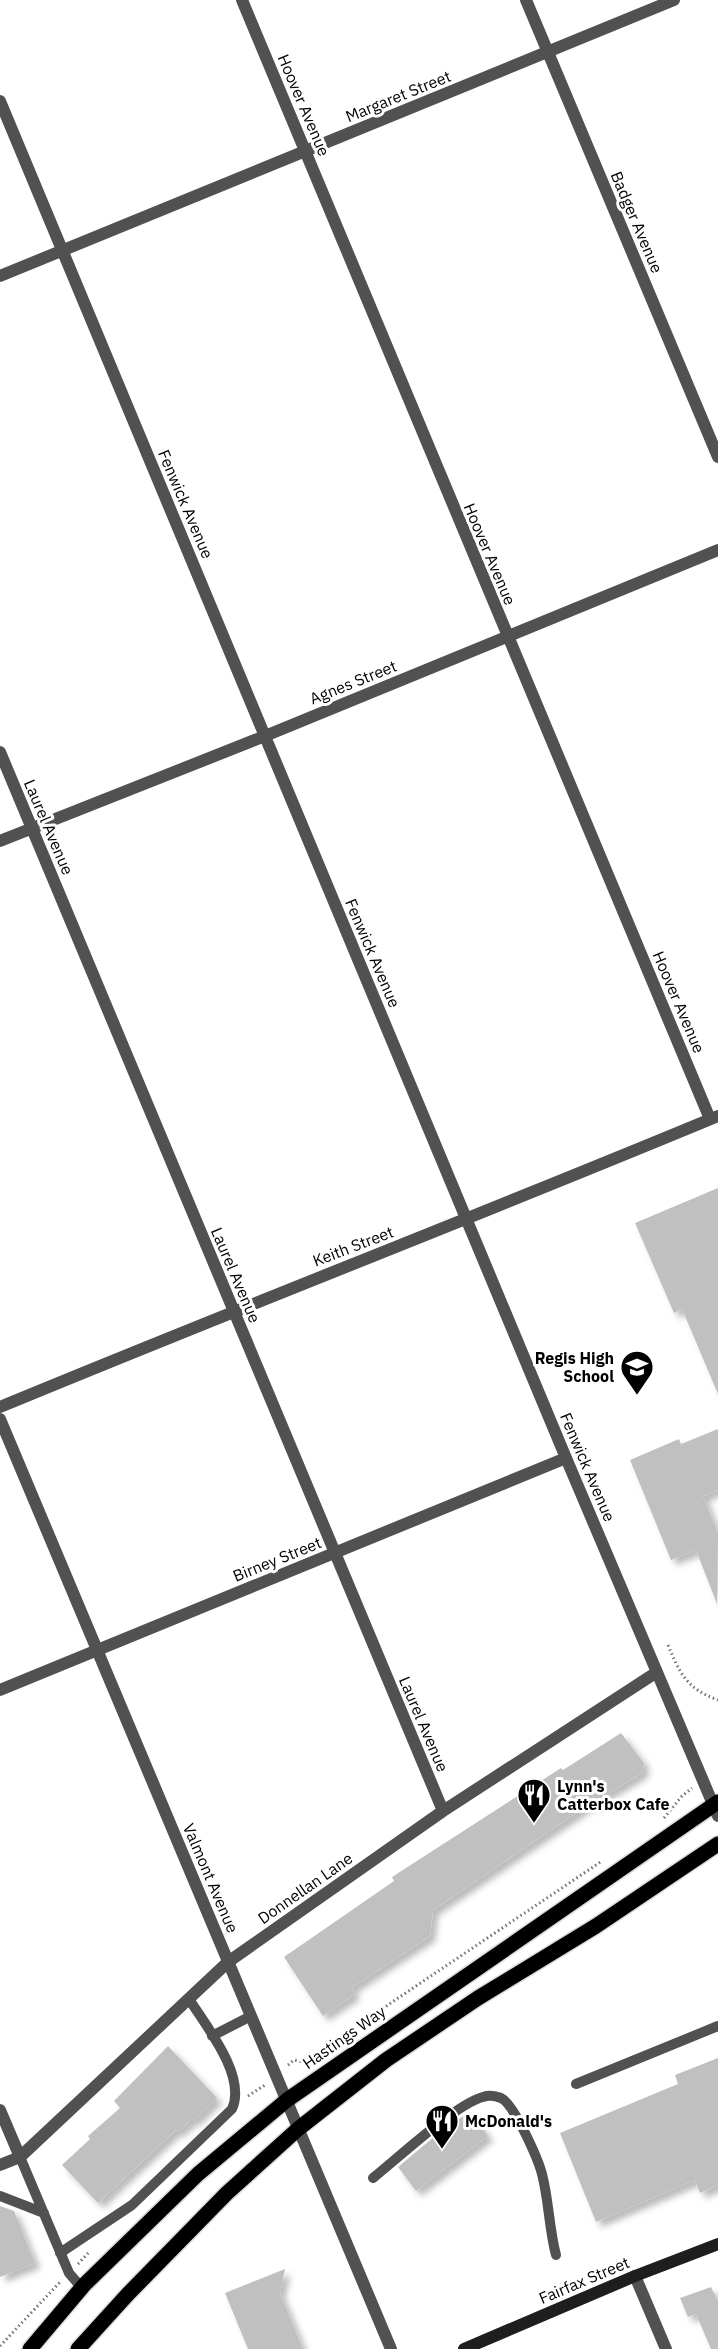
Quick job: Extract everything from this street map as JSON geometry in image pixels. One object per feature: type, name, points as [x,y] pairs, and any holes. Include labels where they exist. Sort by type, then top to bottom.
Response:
[{"type":"main road","name":"Hastings Way","points":[[30,2349],[81,2288],[198,2174],[287,2100],[716,1808]]},
{"type":"main road","points":[[78,2349],[211,2209],[298,2129],[386,2060],[478,1998],[596,1926],[718,1844]]},
{"type":"street","name":"Hoover Avenue","points":[[242,0],[507,637],[714,1118]]},
{"type":"street","name":"Badger Avenue","points":[[526,0],[718,457]]},
{"type":"street","name":"Margaret Street","points":[[0,276],[674,0]]},
{"type":"street","name":"Fenwick Avenue","points":[[0,101],[566,1458],[716,1808]]},
{"type":"street","name":"Agnes Street","points":[[0,841],[265,736],[718,550]]},
{"type":"street","name":"Laurel Avenue","points":[[0,753],[442,1811]]},
{"type":"street","name":"Keith Street","points":[[0,1407],[233,1310],[466,1219],[714,1118]]},
{"type":"street","name":"Valmont Avenue","points":[[0,1419],[391,2349]]},
{"type":"street","name":"Birney Street","points":[[0,1689],[336,1554],[566,1458]]},
{"type":"street","name":"Donnellan Lane","points":[[0,2165],[20,2157],[228,1962],[442,1811],[657,1672]]},
{"type":"street","points":[[0,2110],[20,2157]]},
{"type":"street","name":"Fairfax Street","points":[[465,2349],[635,2276],[718,2244]]},
{"type":"street","points":[[635,2276],[666,2349]]},
{"type":"lane","points":[[60,2253],[132,2205],[232,2109],[236,2101],[236,2084],[189,1999]]},
{"type":"lane","points":[[212,2037],[251,2016]]},
{"type":"lane","points":[[576,2084],[718,2026]]},
{"type":"lane","points":[[373,2178],[460,2108],[482,2097],[500,2097],[505,2100],[524,2129],[537,2158],[544,2183],[556,2255]]},
{"type":"lane","points":[[20,2157],[69,2273],[81,2288]]},
{"type":"lane","points":[[0,2196],[44,2213]]},
{"type":"path","points":[[668,1645],[684,1678],[696,1690],[718,1700]]},
{"type":"building","points":[[718,1188],[718,1394],[682,1309],[674,1313],[635,1223]]},
{"type":"building","points":[[718,1429],[718,1490],[703,1496],[718,1533],[717,1604],[696,1550],[671,1560],[630,1460],[679,1439],[681,1444]]},
{"type":"building","points":[[621,1733],[644,1763],[642,1773],[585,1807],[433,1910],[430,1936],[351,1988],[355,1994],[323,2016],[284,1957],[394,1881],[392,1877],[561,1768],[563,1770]]},
{"type":"building","points":[[168,2046],[217,2098],[194,2121],[192,2119],[178,2132],[176,2130],[98,2203],[62,2165],[90,2139],[88,2136],[120,2108],[114,2101]]},
{"type":"building","points":[[718,2058],[718,2185],[700,2193],[695,2180],[596,2222],[560,2133],[678,2084],[675,2075]]},
{"type":"building","name":"McDonald's","points":[[470,2112],[488,2136],[416,2191],[398,2167],[447,2126]]},
{"type":"building","points":[[0,2206],[14,2211],[35,2263],[0,2277]]},
{"type":"building","points":[[285,2269],[280,2293],[303,2349],[248,2349],[225,2293]]},
{"type":"building","points":[[711,2287],[718,2301],[718,2349],[711,2349],[696,2314],[688,2317],[680,2298]]},
{"type":"place","name":"Regis High School","points":[[637,1396]]},
{"type":"place","name":"Lynn's Catterbox Cafe","points":[[534,1824]]},
{"type":"place","name":"McDonald's","points":[[442,2150]]}]
